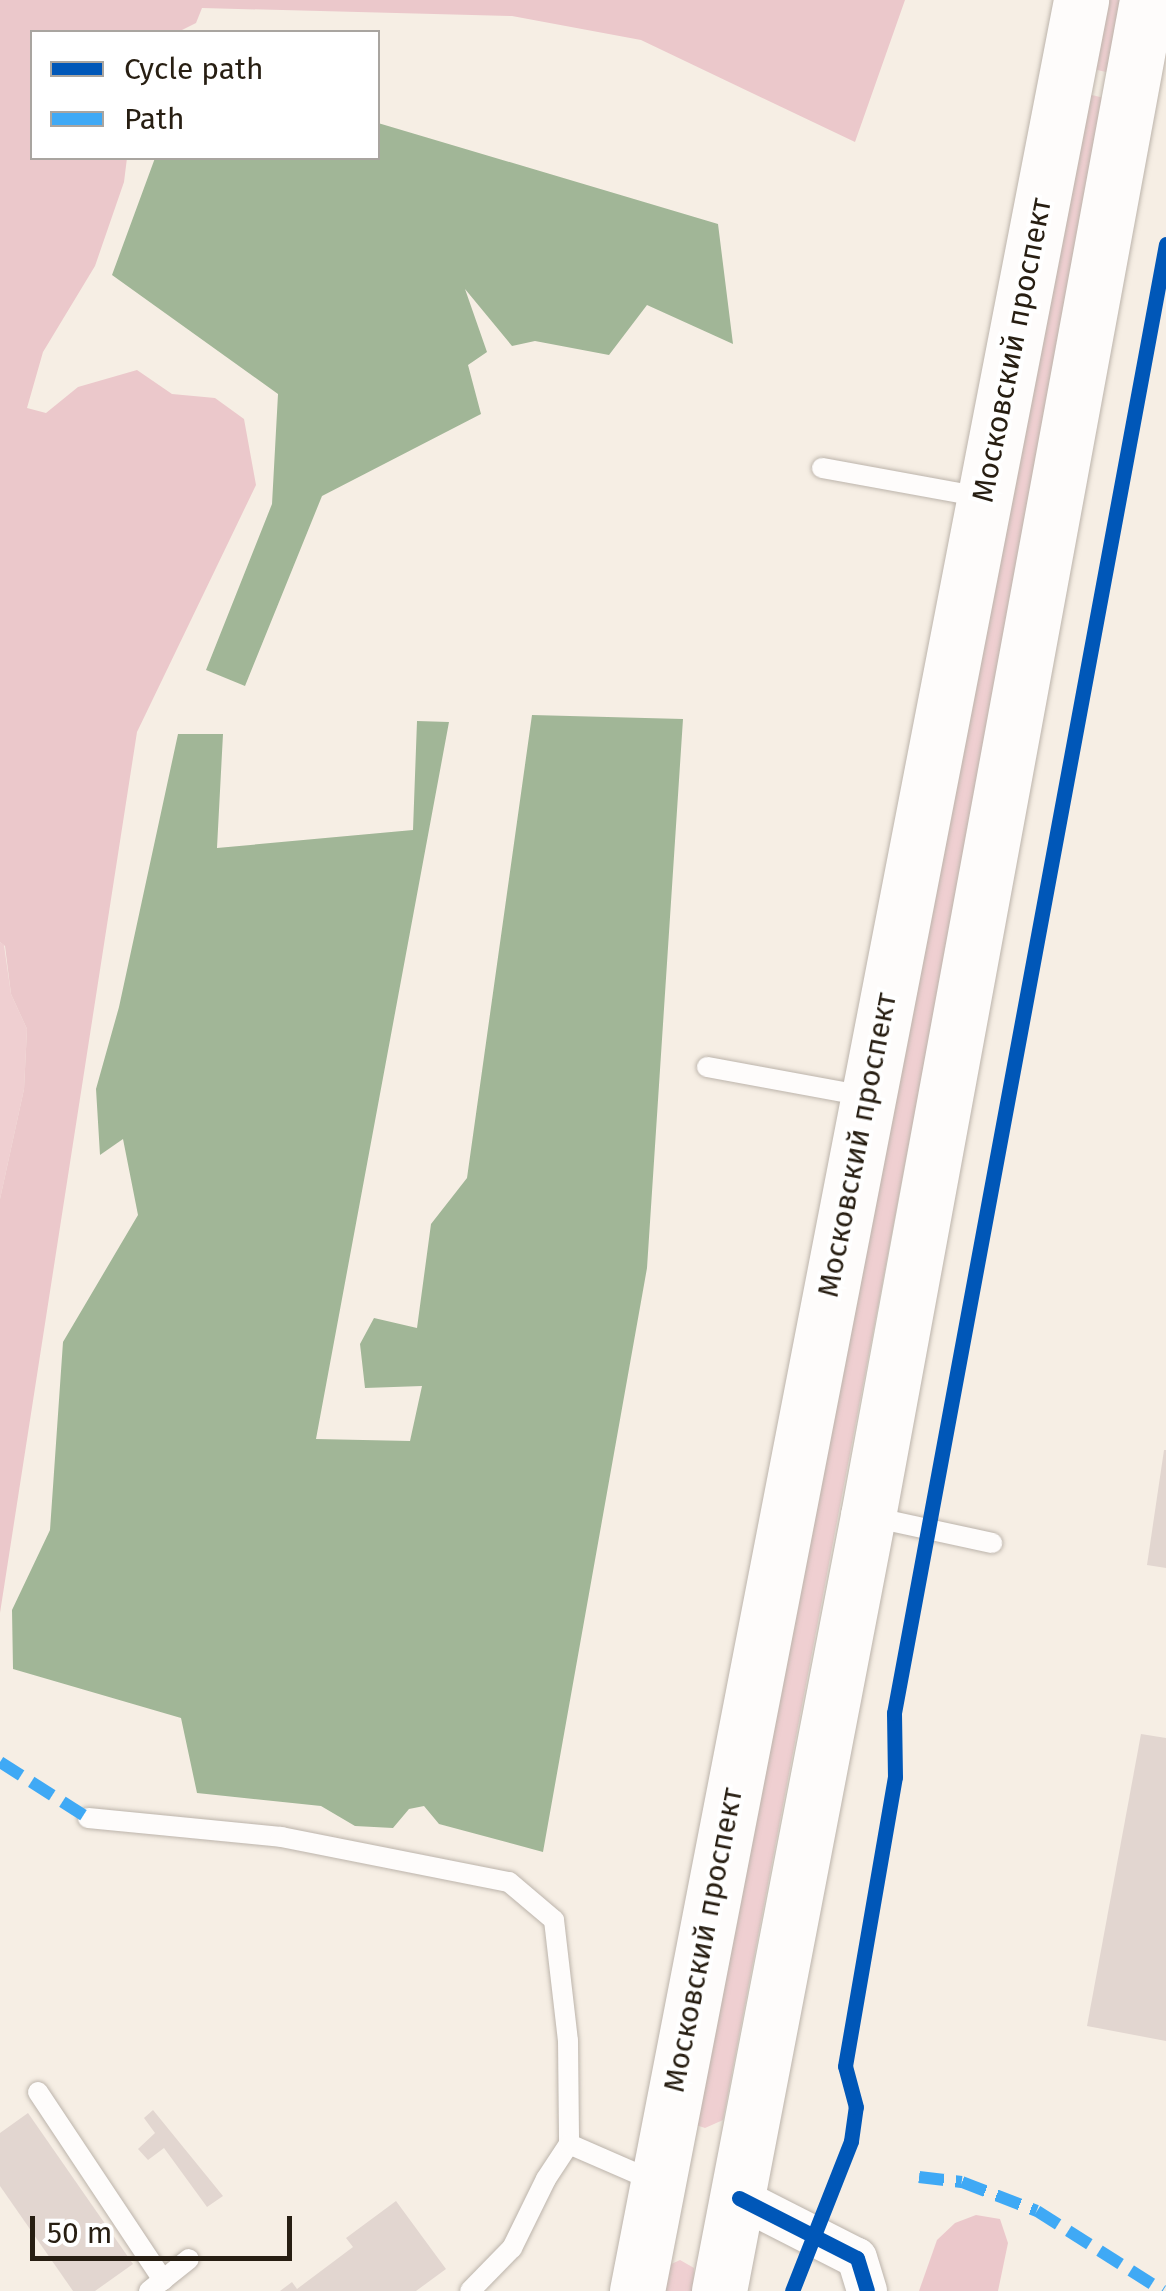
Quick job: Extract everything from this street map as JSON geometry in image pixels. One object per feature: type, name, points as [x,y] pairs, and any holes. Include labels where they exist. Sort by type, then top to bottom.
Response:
[{"type":"main road","name":"Московский проспект","points":[[636,2291],[1081,0]]},
{"type":"main road","points":[[719,2291],[868,1516],[1148,0]]},
{"type":"main road","points":[[656,2182],[739,2198]]},
{"type":"street","points":[[739,2198],[856,2258],[866,2291]]},
{"type":"lane","points":[[822,468],[983,498]]},
{"type":"lane","points":[[708,1067],[867,1097]]},
{"type":"lane","points":[[868,1516],[992,1543]]},
{"type":"lane","points":[[88,1818],[281,1837],[509,1882],[554,1920],[568,2041],[569,2144],[546,2178],[512,2248],[470,2291]]},
{"type":"lane","points":[[38,2092],[156,2285],[189,2258]]},
{"type":"lane","points":[[569,2144],[656,2182]]},
{"type":"path","points":[[792,2291],[850,2141],[856,2108],[845,2066],[853,1999],[894,1777],[894,1713],[1166,244]]},
{"type":"shaded area","points":[[0,0],[905,0],[855,142],[641,40],[512,16],[202,8],[196,23],[182,30],[30,30],[30,160],[127,160],[124,182],[95,266],[43,352],[27,408],[46,413],[78,387],[137,370],[172,394],[215,398],[244,419],[256,485],[137,732],[0,1613],[0,1199],[24,1089],[27,1029],[11,994],[5,946],[0,942]]},
{"type":"shaded area","points":[[1097,0],[1124,0],[1110,73],[1085,67]]},
{"type":"shaded area","points":[[1080,92],[1108,99],[723,2120],[705,2128],[696,2125]]},
{"type":"shaded area","points":[[380,124],[718,224],[733,344],[647,305],[609,355],[535,341],[512,346],[465,289],[487,352],[468,365],[481,414],[322,496],[245,686],[206,670],[272,504],[278,394],[112,275],[154,160],[380,160]]},
{"type":"shaded area","points":[[532,715],[683,719],[647,1268],[543,1852],[439,1824],[424,1806],[409,1809],[393,1828],[355,1826],[321,1806],[197,1793],[181,1718],[13,1669],[12,1610],[50,1530],[63,1342],[138,1215],[123,1139],[100,1155],[96,1089],[119,1007],[178,734],[223,734],[217,848],[413,830],[417,721],[449,722],[316,1439],[410,1441],[422,1386],[365,1388],[360,1344],[374,1318],[417,1328],[431,1224],[467,1178]]},
{"type":"shaded area","points":[[0,942],[4,945],[11,994],[27,1029],[24,1089],[0,1199]]},
{"type":"shaded area","points":[[976,2215],[1000,2219],[1008,2243],[998,2291],[919,2291],[937,2240],[955,2223]]},
{"type":"shaded area","points":[[680,2260],[694,2268],[693,2291],[661,2291],[665,2267]]},
{"type":"building","points":[[1166,1450],[1166,1568],[1147,1565]]},
{"type":"building","points":[[1141,1734],[1166,1738],[1166,2041],[1087,2026]]},
{"type":"building","points":[[153,2110],[223,2196],[207,2207],[164,2148],[148,2160],[138,2149],[155,2133],[144,2118]]},
{"type":"building","points":[[28,2113],[133,2264],[95,2291],[73,2291],[0,2186],[0,2133]]},
{"type":"building","points":[[396,2201],[446,2269],[416,2291],[280,2291],[292,2282],[297,2289],[353,2247],[346,2238]]},
{"type":"marked path","points":[[0,1762],[88,1818]]},
{"type":"marked path","points":[[919,2177],[962,2182],[1037,2211],[1163,2291]]},
{"type":"cycle path","points":[[792,2291],[851,2141],[856,2107],[845,2066],[895,1777],[894,1713],[1166,244]]},
{"type":"cycle path","points":[[739,2198],[857,2258],[867,2291]]}]
